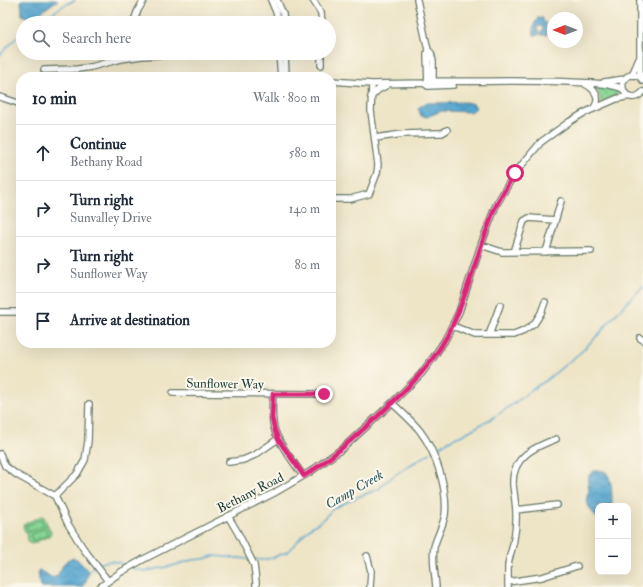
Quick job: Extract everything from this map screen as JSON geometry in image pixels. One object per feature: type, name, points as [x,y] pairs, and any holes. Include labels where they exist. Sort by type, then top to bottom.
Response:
[{"type":"street","points":[[136,16],[144,0]]},
{"type":"street","points":[[271,0],[277,16]]},
{"type":"street","points":[[277,0],[283,16]]},
{"type":"street","points":[[313,0],[321,16]]},
{"type":"street","points":[[417,0],[428,50],[429,84]]},
{"type":"street","points":[[640,0],[640,73],[642,79]]},
{"type":"street","points":[[428,50],[431,53],[433,71],[429,84]]},
{"type":"street","points":[[598,84],[625,79],[632,75],[640,52]]},
{"type":"street","points":[[44,70],[81,68],[113,60]]},
{"type":"street","points":[[280,60],[281,72]]},
{"type":"street","points":[[285,60],[286,72]]},
{"type":"street","points":[[321,60],[321,65]]},
{"type":"street","points":[[412,84],[424,79],[427,75],[428,66]]},
{"type":"street","points":[[433,71],[437,77],[446,81]]},
{"type":"street","points":[[632,75],[642,79]]},
{"type":"street","points":[[623,90],[622,84],[625,79]]},
{"type":"street","points":[[336,81],[372,84],[493,82]]},
{"type":"street","points":[[429,84],[446,81],[583,83],[614,86],[623,90],[630,96]]},
{"type":"street","points":[[583,83],[594,90],[596,95],[595,107],[592,110]]},
{"type":"street","points":[[336,199],[350,198],[369,194],[378,169],[371,111],[372,84]]},
{"type":"street","points":[[371,97],[378,90],[389,84]]},
{"type":"street","name":"Bethany Road","points":[[616,99],[623,90]]},
{"type":"street","name":"Bethany Road","points":[[100,587],[121,572],[144,559],[274,493],[304,476],[343,448],[392,403],[421,374],[433,359],[453,326],[459,312],[496,205],[515,173],[541,142],[569,122],[592,110],[616,99],[636,96],[643,92]]},
{"type":"street","points":[[0,97],[16,102]]},
{"type":"street","points":[[375,138],[403,134],[439,133],[447,130]]},
{"type":"street","points":[[546,252],[561,201]]},
{"type":"street","points":[[514,252],[524,221],[529,218],[555,220]]},
{"type":"street","points":[[481,245],[502,252],[591,251]]},
{"type":"street","points":[[453,326],[475,335],[514,335],[524,331],[534,324],[541,313],[545,302]]},
{"type":"street","points":[[489,335],[500,305]]},
{"type":"street","points":[[0,312],[16,312]]},
{"type":"street","name":"Sunflower Way","points":[[172,393],[324,394]]},
{"type":"street","points":[[273,394],[272,418],[278,439],[304,476]]},
{"type":"street","points":[[392,403],[421,432],[437,462],[444,489],[445,502],[442,528],[436,542],[433,555],[436,587]]},
{"type":"street","points":[[55,496],[77,474],[85,460],[88,441],[89,404]]},
{"type":"street","points":[[229,462],[243,460],[254,455],[278,439]]},
{"type":"street","points":[[556,439],[537,446],[522,459],[514,472],[513,479],[516,520],[514,539],[508,565],[508,585],[577,566]]},
{"type":"street","points":[[0,454],[6,466],[17,475],[55,496],[68,524],[83,548],[108,581]]},
{"type":"street","points":[[516,510],[557,505]]},
{"type":"street","points":[[228,516],[254,565],[256,587]]},
{"type":"street","points":[[367,556],[371,571],[370,587]]},
{"type":"green space","points":[[595,87],[613,87],[619,91],[615,96],[600,102],[600,96]]},
{"type":"green space","points":[[41,516],[44,517],[51,533],[49,536],[32,544],[29,543],[23,526],[24,524]]},
{"type":"green space","points":[[41,519],[44,526],[29,532],[26,526]]},
{"type":"green space","points":[[45,528],[48,535],[33,541],[30,535]]},
{"type":"water","points":[[58,0],[36,16],[22,15],[21,1]]},
{"type":"water","points":[[537,18],[543,18],[543,21],[546,23],[547,27],[547,35],[541,35],[543,26],[538,26],[537,31],[539,31],[539,35],[534,35],[534,23],[538,21]]},
{"type":"water","points":[[466,102],[474,104],[476,108],[471,112],[441,111],[427,117],[421,116],[418,108],[426,103]]},
{"type":"water","points":[[594,471],[603,471],[607,473],[612,492],[612,503],[595,503],[595,516],[586,500],[589,490],[589,475]]},
{"type":"water","points":[[73,558],[77,559],[89,572],[82,587],[40,587],[39,570],[53,578],[59,573],[63,564]]},
{"type":"waterway","points":[[48,16],[75,0]]},
{"type":"waterway","points":[[0,55],[16,38]]},
{"type":"waterway","name":"Camp Creek","points":[[433,451],[452,439],[496,416],[532,389],[544,382],[581,352],[643,287]]},
{"type":"waterway","name":"Camp Creek","points":[[253,559],[262,560],[272,558],[287,552],[310,528],[321,521],[334,508],[379,489],[384,483],[402,470],[430,453]]},
{"type":"waterway","name":"Camp Creek","points":[[131,568],[146,571],[214,556],[249,559]]},
{"type":"waterway","name":"Camp Creek","points":[[87,571],[101,563],[108,561],[128,566]]},
{"type":"route","points":[[324,394],[273,394],[272,418],[278,439],[304,476],[343,448],[359,434],[421,374],[433,358],[453,326],[496,205],[515,173]]}]
